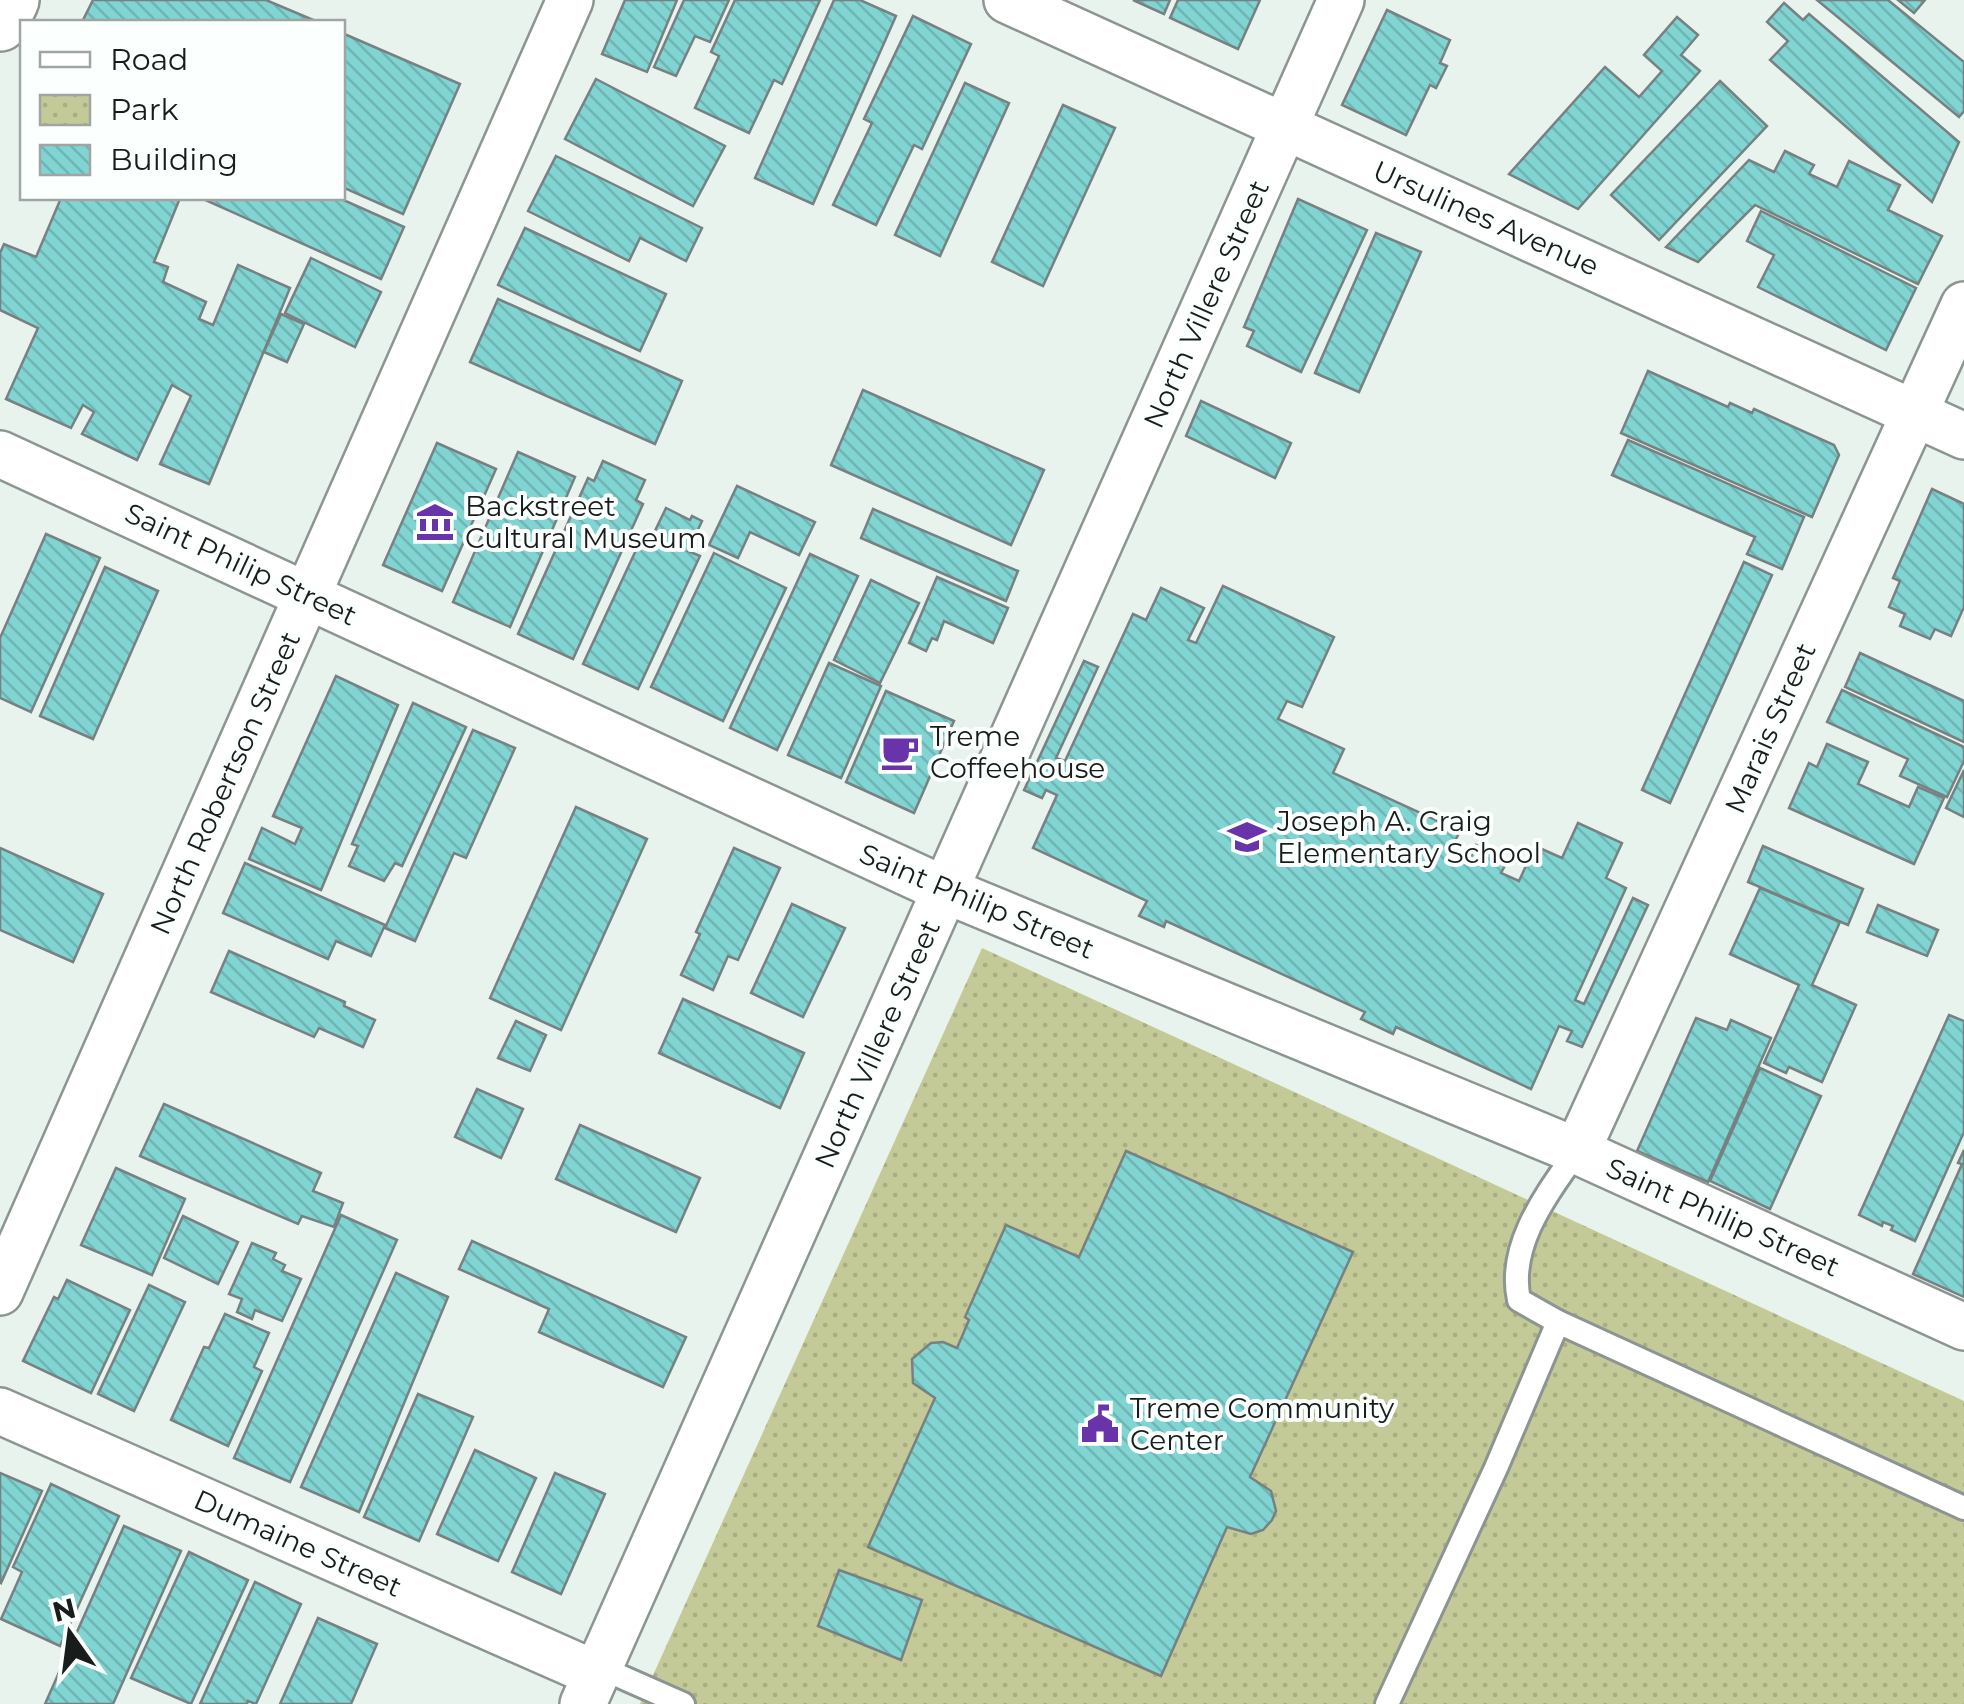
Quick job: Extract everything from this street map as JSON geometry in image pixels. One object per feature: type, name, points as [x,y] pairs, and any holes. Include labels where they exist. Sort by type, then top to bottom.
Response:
[{"type":"highway","points":[[0,24],[11,0]]},
{"type":"street","name":"North Robertson Street","points":[[0,1292],[570,0]]},
{"type":"street","name":"Ursulines Avenue","points":[[1007,0],[1964,436]]},
{"type":"street","name":"North Villere Street","points":[[593,1682],[1341,0]]},
{"type":"street","name":"Marais Street","points":[[1577,1151],[1964,305]]},
{"type":"street","name":"Saint Philip Street","points":[[0,454],[946,890],[1577,1151],[1964,1327]]},
{"type":"street","name":"Dumaine Street","points":[[0,1411],[593,1682]]},
{"type":"lane","points":[[1577,1151],[1544,1198],[1521,1249],[1514,1279],[1519,1300],[1558,1322],[1964,1508]]},
{"type":"lane","points":[[1387,1704],[1496,1468],[1558,1322]]},
{"type":"lane","points":[[593,1682],[683,1704]]},
{"type":"green space","points":[[982,948],[1964,1401],[1964,1704],[640,1704]]},
{"type":"building","points":[[93,0],[266,0],[313,20],[83,20]]},
{"type":"building","points":[[625,0],[677,0],[647,72],[602,54]]},
{"type":"building","points":[[684,0],[729,0],[710,42],[695,36],[676,76],[654,67]]},
{"type":"building","points":[[735,0],[820,0],[782,84],[774,80],[749,133],[695,108],[719,56],[711,52]]},
{"type":"building","points":[[834,0],[860,0],[896,16],[813,204],[755,178]]},
{"type":"building","points":[[1133,0],[1170,0],[1164,14]]},
{"type":"building","points":[[1178,0],[1260,0],[1238,49],[1170,18]]},
{"type":"building","points":[[1817,0],[1888,0],[1964,62],[1964,111],[1959,117]]},
{"type":"building","points":[[1898,0],[1925,0],[1914,13]]},
{"type":"building","points":[[1784,3],[1803,20],[1809,14],[1959,142],[1932,202],[1770,60],[1788,41],[1767,22]]},
{"type":"building","points":[[1387,10],[1450,40],[1440,63],[1447,66],[1436,88],[1430,85],[1406,135],[1342,105]]},
{"type":"building","points":[[913,16],[971,44],[922,149],[914,145],[876,225],[833,205],[872,123],[864,119]]},
{"type":"building","points":[[1677,17],[1698,35],[1681,55],[1700,71],[1578,209],[1509,174],[1605,67],[1639,97],[1662,71],[1644,55]]},
{"type":"building","points":[[345,34],[460,84],[403,214],[345,188]]},
{"type":"building","points":[[596,79],[725,146],[693,206],[565,139]]},
{"type":"building","points":[[1720,81],[1767,126],[1659,240],[1611,195]]},
{"type":"building","points":[[965,83],[1009,103],[940,256],[895,235]]},
{"type":"building","points":[[1063,105],[1115,128],[1043,286],[992,262]]},
{"type":"building","points":[[1785,151],[1814,165],[1809,174],[1837,187],[1849,161],[1900,185],[1888,210],[1942,236],[1918,284],[1755,205],[1698,262],[1666,247],[1749,160],[1774,172]]},
{"type":"building","points":[[556,156],[702,228],[686,261],[640,238],[629,261],[528,211]]},
{"type":"building","points":[[1298,199],[1367,230],[1301,372],[1247,346],[1254,331],[1244,327]]},
{"type":"building","points":[[60,200],[179,200],[154,262],[168,267],[163,282],[206,302],[199,319],[213,325],[238,265],[290,288],[209,484],[160,464],[191,396],[172,385],[137,460],[82,434],[94,412],[83,405],[71,428],[6,399],[38,328],[0,310],[0,253],[4,244],[36,257]]},
{"type":"building","points":[[205,200],[343,200],[404,227],[381,279]]},
{"type":"building","points":[[1761,211],[1916,288],[1886,350],[1758,287],[1774,255],[1747,241]]},
{"type":"building","points":[[525,228],[666,294],[640,351],[498,285]]},
{"type":"building","points":[[1376,233],[1421,252],[1359,392],[1315,373]]},
{"type":"building","points":[[311,258],[381,292],[355,347],[285,313]]},
{"type":"building","points":[[498,299],[682,381],[655,444],[470,362]]},
{"type":"building","points":[[281,314],[304,324],[287,362],[264,352]]},
{"type":"building","points":[[1648,371],[1728,407],[1730,403],[1752,413],[1754,409],[1834,445],[1839,455],[1812,517],[1621,433]]},
{"type":"building","points":[[863,390],[1044,470],[1011,545],[831,465]]},
{"type":"building","points":[[1201,401],[1291,443],[1275,478],[1186,436]]},
{"type":"building","points":[[1628,440],[1804,517],[1782,569],[1747,554],[1755,537],[1612,475]]},
{"type":"building","points":[[437,443],[496,469],[442,591],[383,565]]},
{"type":"building","points":[[518,452],[575,477],[510,627],[453,602]]},
{"type":"building","points":[[603,461],[645,480],[636,500],[643,504],[573,659],[518,634],[588,478],[594,481]]},
{"type":"building","points":[[737,486],[815,522],[799,555],[750,532],[738,558],[709,545]]},
{"type":"building","points":[[1932,489],[1964,504],[1964,607],[1951,636],[1935,629],[1930,639],[1900,626],[1905,614],[1889,607],[1900,581],[1893,578]]},
{"type":"building","points":[[666,508],[690,520],[692,516],[702,521],[688,551],[700,556],[638,689],[583,664],[644,533],[652,537]]},
{"type":"building","points":[[873,509],[1018,571],[1006,601],[861,538]]},
{"type":"building","points":[[46,534],[100,558],[31,712],[0,698],[0,638]]},
{"type":"building","points":[[714,553],[786,588],[723,721],[651,687]]},
{"type":"building","points":[[810,554],[858,576],[777,750],[730,728]]},
{"type":"building","points":[[1744,562],[1772,575],[1670,803],[1642,790]]},
{"type":"building","points":[[105,567],[158,591],[93,739],[40,716]]},
{"type":"building","points":[[937,577],[1008,608],[993,643],[944,621],[937,640],[932,638],[926,651],[909,643]]},
{"type":"building","points":[[871,580],[919,603],[880,683],[834,660]]},
{"type":"building","name":"Joseph A. Craig Elementary School","points":[[1223,586],[1334,637],[1302,707],[1287,701],[1278,719],[1344,749],[1333,773],[1460,831],[1450,851],[1469,860],[1476,845],[1508,860],[1501,873],[1519,881],[1535,846],[1562,858],[1578,823],[1622,843],[1606,878],[1626,888],[1575,1000],[1584,1004],[1633,898],[1648,905],[1582,1047],[1567,1041],[1572,1031],[1559,1026],[1531,1089],[1396,1027],[1393,1034],[1361,1019],[1365,1012],[1166,921],[1164,927],[1139,916],[1147,901],[1033,848],[1057,795],[1046,790],[1042,798],[1024,790],[1084,661],[1098,667],[1056,758],[1065,761],[1133,614],[1146,620],[1161,588],[1204,608],[1188,640],[1196,643]]},
{"type":"building","points":[[1860,653],[1964,701],[1964,742],[1845,687]]},
{"type":"building","points":[[829,663],[881,686],[841,778],[788,755]]},
{"type":"building","points":[[336,676],[398,705],[321,890],[249,859],[262,828],[295,844],[302,828],[273,816]]},
{"type":"building","points":[[1842,690],[1964,747],[1964,761],[1947,797],[1900,776],[1908,759],[1827,722]]},
{"type":"building","name":"Treme Coffeehouse","points":[[886,691],[954,721],[914,813],[846,782]]},
{"type":"building","points":[[413,703],[466,727],[402,866],[395,863],[384,881],[349,866],[358,846],[352,844]]},
{"type":"building","points":[[473,730],[515,748],[466,858],[454,853],[415,941],[385,928]]},
{"type":"building","points":[[1827,744],[1868,762],[1858,784],[1909,807],[1918,787],[1944,798],[1914,864],[1789,808],[1809,763],[1817,767]]},
{"type":"building","points":[[1964,770],[1964,817],[1946,808]]},
{"type":"building","points":[[576,807],[647,839],[561,1030],[490,998]]},
{"type":"building","points":[[1763,846],[1863,889],[1848,925],[1748,882]]},
{"type":"building","points":[[0,848],[103,894],[73,962],[0,930]]},
{"type":"building","points":[[734,848],[780,868],[738,960],[728,956],[713,990],[681,975]]},
{"type":"building","points":[[245,863],[385,925],[371,956],[336,941],[328,959],[223,913]]},
{"type":"building","points":[[1760,888],[1840,922],[1812,985],[1856,1005],[1822,1082],[1789,1067],[1786,1073],[1764,1063],[1799,985],[1730,954]]},
{"type":"building","points":[[792,904],[845,928],[803,1017],[751,993]]},
{"type":"building","points":[[1878,905],[1938,930],[1927,956],[1867,932]]},
{"type":"building","points":[[229,951],[345,1002],[344,1006],[375,1020],[363,1047],[319,1028],[314,1037],[211,992]]},
{"type":"building","points":[[683,999],[804,1053],[780,1108],[659,1053]]},
{"type":"building","points":[[1949,1015],[1964,1021],[1964,1132],[1915,1241],[1891,1230],[1893,1226],[1883,1222],[1882,1226],[1859,1215]]},
{"type":"building","points":[[1696,1018],[1727,1030],[1731,1020],[1771,1038],[1708,1182],[1637,1151]]},
{"type":"building","points":[[516,1021],[546,1035],[530,1071],[498,1058]]},
{"type":"building","points":[[1760,1068],[1821,1096],[1770,1209],[1710,1181]]},
{"type":"building","points":[[477,1089],[523,1109],[501,1158],[455,1137]]},
{"type":"building","points":[[164,1104],[321,1173],[313,1191],[343,1203],[334,1227],[302,1216],[298,1224],[140,1156]]},
{"type":"building","points":[[580,1125],[700,1178],[676,1232],[556,1179]]},
{"type":"building","points":[[1964,1150],[1964,1297],[1913,1274],[1962,1164],[1958,1163]]},
{"type":"building","name":"Treme Community Center","points":[[1126,1151],[1353,1252],[1250,1477],[1271,1491],[1276,1511],[1272,1520],[1263,1530],[1251,1534],[1227,1527],[1161,1676],[868,1547],[935,1398],[913,1383],[912,1359],[931,1343],[943,1342],[957,1348],[969,1320],[965,1317],[1006,1225],[1079,1257]]},
{"type":"building","points":[[116,1168],[185,1199],[152,1275],[81,1245]]},
{"type":"building","points":[[341,1215],[397,1240],[290,1482],[234,1458]]},
{"type":"building","points":[[183,1216],[238,1242],[218,1284],[164,1258]]},
{"type":"building","points":[[472,1241],[686,1337],[663,1387],[539,1332],[549,1309],[459,1269]]},
{"type":"building","points":[[252,1243],[276,1253],[273,1259],[285,1265],[282,1271],[301,1279],[282,1321],[255,1310],[252,1319],[237,1312],[242,1299],[229,1294]]},
{"type":"building","points":[[396,1273],[448,1297],[359,1512],[301,1487]]},
{"type":"building","points":[[67,1280],[130,1310],[91,1393],[23,1361],[54,1297],[58,1299]]},
{"type":"building","points":[[149,1285],[185,1302],[134,1411],[98,1394]]},
{"type":"building","points":[[225,1314],[269,1333],[254,1367],[262,1371],[228,1446],[171,1420],[204,1347],[209,1348]]},
{"type":"building","points":[[418,1394],[473,1417],[419,1541],[364,1517]]},
{"type":"building","points":[[475,1450],[536,1478],[498,1561],[437,1534]]},
{"type":"building","points":[[0,1473],[42,1491],[1,1583],[0,1582]]},
{"type":"building","points":[[555,1473],[605,1494],[561,1594],[512,1572]]},
{"type":"building","points":[[51,1484],[119,1516],[60,1646],[1,1619],[22,1572],[13,1567]]},
{"type":"building","points":[[124,1526],[181,1551],[113,1704],[45,1704]]},
{"type":"building","points":[[189,1552],[248,1580],[191,1704],[131,1678]]},
{"type":"building","points":[[839,1570],[922,1600],[901,1660],[818,1626]]},
{"type":"building","points":[[255,1582],[301,1604],[256,1704],[200,1704]]},
{"type":"building","points":[[318,1618],[377,1644],[351,1704],[280,1704]]},
{"type":"place","name":"Backstreet Cultural Museum","points":[[435,522]]},
{"type":"place","name":"Treme Coffeehouse","points":[[900,752]]},
{"type":"place","name":"Joseph A. Craig Elementary School","points":[[1247,837]]},
{"type":"place","name":"Treme Community Center","points":[[1100,1424]]}]
